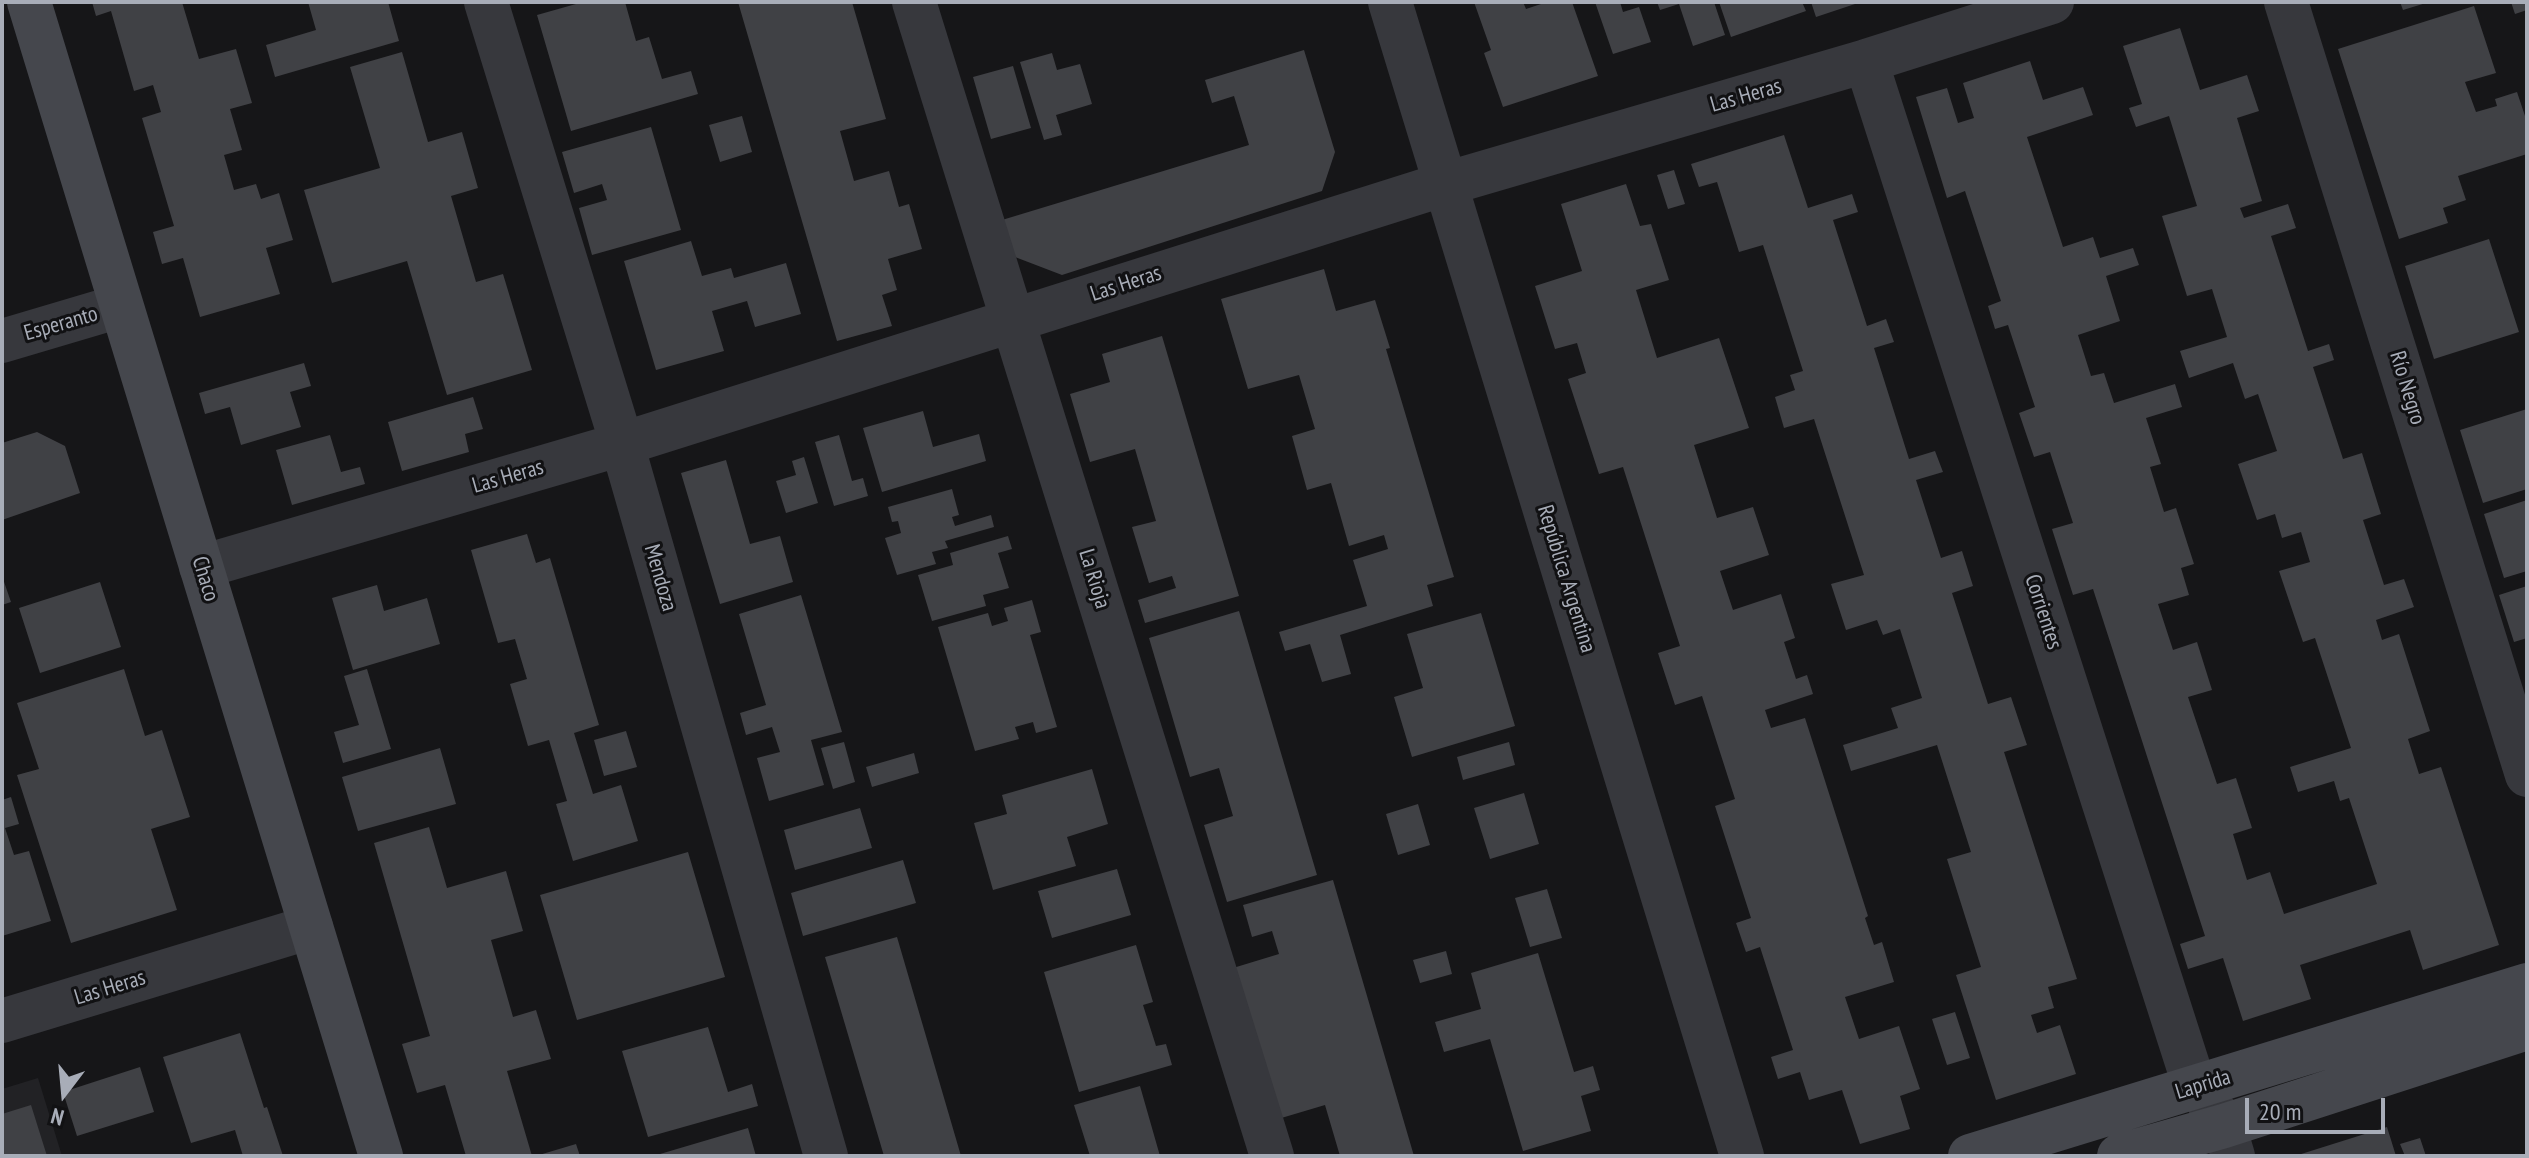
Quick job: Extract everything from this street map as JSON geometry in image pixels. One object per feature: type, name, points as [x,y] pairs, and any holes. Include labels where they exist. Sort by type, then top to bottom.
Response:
[{"type":"main road","name":"Chaco","points":[[29,2],[381,1156]]},
{"type":"main road","name":"Laprida","points":[[1970,1156],[2527,985]]},
{"type":"main road","name":"Laprida","points":[[2119,1156],[2228,1141],[2527,1028]]},
{"type":"street","name":"Mendoza","points":[[486,2],[622,444],[826,1156]]},
{"type":"street","name":"La Rioja","points":[[914,2],[1272,1156]]},
{"type":"street","name":"República Argentina","points":[[1390,2],[1742,1156]]},
{"type":"street","name":"Las Heras","points":[[201,567],[622,444],[1445,184],[1866,61],[2052,2]]},
{"type":"street","name":"Río Negro","points":[[2286,2],[2527,775]]},
{"type":"street","name":"Corrientes","points":[[1866,61],[2191,1075],[2228,1141]]},
{"type":"street","name":"Esperanto","points":[[2,341],[120,306]]},
{"type":"street","name":"Las Heras","points":[[2,1021],[311,927]]},
{"type":"shaded area","points":[[38,1078],[62,1156],[2,1156],[2,1089]]},
{"type":"building","points":[[92,2],[182,2],[199,59],[236,49],[252,103],[230,109],[242,150],[224,155],[234,190],[256,184],[261,199],[279,193],[293,240],[266,248],[280,294],[200,317],[183,258],[162,264],[153,232],[174,226],[142,118],[161,112],[153,85],[134,91],[111,11],[96,16]]},
{"type":"building","points":[[308,2],[388,2],[399,41],[275,77],[266,45],[316,30]]},
{"type":"building","points":[[583,2],[625,2],[636,41],[649,37],[662,79],[691,71],[698,94],[571,131],[537,15]]},
{"type":"building","points":[[738,2],[852,2],[886,119],[840,131],[854,181],[889,171],[899,207],[909,204],[922,249],[888,259],[897,290],[882,295],[892,326],[837,341]]},
{"type":"building","points":[[1474,2],[1523,2],[1526,9],[1547,2],[1572,2],[1598,76],[1503,107],[1484,53],[1491,50]]},
{"type":"building","points":[[1595,2],[1620,2],[1623,12],[1639,7],[1651,42],[1613,54]]},
{"type":"building","points":[[1657,2],[1714,2],[1725,35],[1693,46],[1679,4],[1660,10]]},
{"type":"building","points":[[1719,2],[1802,2],[1806,11],[1731,37]]},
{"type":"building","points":[[1811,2],[1858,2],[1858,3],[1816,17]]},
{"type":"building","points":[[2400,2],[2426,2],[2426,3],[2403,10]]},
{"type":"building","points":[[2511,2],[2527,2],[2527,10],[2515,14]]},
{"type":"building","points":[[2474,6],[2496,73],[2465,82],[2476,112],[2497,106],[2495,99],[2517,92],[2527,122],[2527,154],[2458,176],[2466,200],[2443,208],[2448,223],[2399,239],[2338,49]]},
{"type":"building","points":[[2180,28],[2200,90],[2247,75],[2259,111],[2237,118],[2262,201],[2240,208],[2244,218],[2288,204],[2296,228],[2271,236],[2308,351],[2329,344],[2334,360],[2313,367],[2343,459],[2362,453],[2381,514],[2363,520],[2384,585],[2404,579],[2414,607],[2376,620],[2382,640],[2399,634],[2430,731],[2408,739],[2419,774],[2441,767],[2499,945],[2423,970],[2410,930],[2300,965],[2311,999],[2243,1021],[2223,958],[2188,969],[2180,944],[2205,936],[2093,589],[2073,595],[2052,529],[2073,523],[2050,452],[2034,457],[2019,413],[2035,407],[2008,325],[1995,329],[1988,306],[2001,301],[1965,191],[1947,198],[1916,97],[1947,88],[1958,123],[1974,118],[1963,83],[2030,61],[2043,100],[2083,87],[2093,115],[2027,137],[2063,247],[2093,237],[2100,258],[2133,248],[2139,265],[2106,276],[2120,321],[2078,335],[2091,376],[2104,373],[2114,403],[2175,384],[2182,407],[2146,418],[2161,464],[2150,467],[2164,512],[2176,508],[2194,564],[2181,568],[2189,595],[2158,604],[2173,650],[2197,642],[2212,690],[2188,697],[2217,784],[2236,778],[2252,828],[2233,834],[2247,880],[2270,872],[2284,914],[2377,884],[2349,798],[2340,801],[2334,781],[2298,792],[2290,767],[2351,748],[2315,638],[2303,642],[2279,571],[2310,562],[2301,532],[2282,538],[2275,514],[2257,520],[2238,464],[2277,451],[2258,394],[2245,399],[2233,363],[2189,378],[2180,351],[2227,337],[2212,289],[2187,296],[2162,216],[2197,206],[2169,116],[2136,127],[2129,108],[2142,104],[2123,46]]},
{"type":"building","points":[[1304,50],[1335,152],[1322,191],[1062,275],[1015,257],[1002,220],[1249,145],[1234,96],[1212,103],[1205,80]]},
{"type":"building","points":[[402,52],[428,142],[462,132],[478,188],[451,196],[476,282],[503,274],[532,370],[447,395],[407,261],[332,283],[304,190],[380,168],[350,67]]},
{"type":"building","points":[[1052,53],[1057,70],[1080,64],[1092,104],[1056,115],[1062,135],[1044,140],[1020,62]]},
{"type":"building","points":[[1013,66],[1031,128],[991,139],[973,77]]},
{"type":"building","points":[[742,116],[752,152],[720,162],[709,125]]},
{"type":"building","points":[[651,127],[681,230],[592,255],[579,208],[607,200],[602,184],[574,193],[562,152]]},
{"type":"building","points":[[1784,135],[1808,208],[1852,194],[1858,212],[1833,220],[1867,326],[1886,319],[1894,342],[1874,348],[1909,459],[1935,451],[1943,472],[1916,480],[1941,558],[1962,551],[1973,586],[1952,593],[1988,704],[2011,697],[2027,745],[2004,752],[2077,979],[2048,987],[2054,1008],[2031,1015],[2037,1033],[2060,1025],[2076,1074],[1996,1100],[1956,975],[1981,967],[1947,859],[1971,852],[1937,745],[1851,771],[1843,745],[1898,728],[1891,708],[1922,698],[1900,629],[1883,635],[1877,620],[1846,630],[1831,584],[1864,575],[1814,419],[1784,428],[1775,397],[1795,390],[1790,375],[1803,371],[1763,245],[1739,252],[1717,182],[1699,187],[1691,164]]},
{"type":"building","points":[[1674,170],[1685,204],[1668,209],[1657,175]]},
{"type":"building","points":[[1626,184],[1640,226],[1651,224],[1669,280],[1636,290],[1657,358],[1719,338],[1749,428],[1694,445],[1717,518],[1753,507],[1769,555],[1720,571],[1733,610],[1781,594],[1795,638],[1784,642],[1796,679],[1807,675],[1813,694],[1765,710],[1771,728],[1805,718],[1868,916],[1865,918],[1874,945],[1882,942],[1894,982],[1845,997],[1859,1039],[1899,1026],[1920,1089],[1900,1096],[1910,1129],[1860,1144],[1842,1090],[1809,1100],[1800,1072],[1778,1079],[1771,1057],[1793,1050],[1760,947],[1746,952],[1736,923],[1751,918],[1715,806],[1735,799],[1702,696],[1675,705],[1658,653],[1680,646],[1623,467],[1599,474],[1568,379],[1586,373],[1577,343],[1555,349],[1535,286],[1582,271],[1561,204]]},
{"type":"building","points":[[2489,239],[2519,332],[2434,359],[2405,266]]},
{"type":"building","points":[[691,241],[702,276],[731,268],[734,278],[786,263],[801,314],[755,327],[747,301],[712,311],[724,351],[656,370],[624,261]]},
{"type":"building","points":[[1324,269],[1336,311],[1375,300],[1390,348],[1386,349],[1454,577],[1427,585],[1433,606],[1340,635],[1351,674],[1322,682],[1310,644],[1285,651],[1279,632],[1367,606],[1353,560],[1388,549],[1384,535],[1349,546],[1331,483],[1307,490],[1292,436],[1315,429],[1299,375],[1248,389],[1221,299]]},
{"type":"building","points":[[1162,336],[1239,596],[1145,623],[1138,600],[1176,588],[1172,576],[1149,583],[1132,527],[1156,521],[1135,449],[1090,462],[1070,394],[1110,382],[1102,354]]},
{"type":"building","points":[[304,363],[311,386],[290,392],[301,427],[241,445],[230,407],[205,414],[199,393]]},
{"type":"building","points":[[473,397],[483,429],[465,434],[469,452],[402,471],[388,422]]},
{"type":"building","points":[[2527,409],[2527,489],[2483,503],[2460,430]]},
{"type":"building","points":[[923,411],[933,447],[979,434],[986,461],[882,492],[863,428]]},
{"type":"building","points":[[37,432],[65,446],[80,493],[2,520],[2,443]]},
{"type":"building","points":[[330,435],[341,472],[360,467],[365,484],[292,505],[276,450]]},
{"type":"building","points":[[839,435],[852,481],[863,478],[868,496],[834,506],[815,442]]},
{"type":"building","points":[[804,457],[818,503],[786,513],[776,481],[796,475],[792,461]]},
{"type":"building","points":[[726,460],[750,544],[780,536],[793,582],[720,604],[681,473]]},
{"type":"building","points":[[952,489],[959,515],[952,517],[955,526],[991,515],[994,527],[945,541],[948,548],[932,552],[936,564],[897,575],[885,538],[901,533],[898,521],[892,522],[888,507]]},
{"type":"building","points":[[2527,500],[2527,571],[2504,578],[2484,514]]},
{"type":"building","points":[[527,534],[536,563],[550,558],[599,725],[574,733],[593,794],[621,785],[638,841],[573,861],[556,804],[567,801],[549,740],[528,746],[510,684],[527,679],[515,639],[498,643],[471,550]]},
{"type":"building","points":[[1008,536],[1012,549],[998,553],[1009,588],[983,595],[986,606],[932,621],[918,575],[953,565],[950,553]]},
{"type":"building","points":[[2,576],[11,602],[2,605]]},
{"type":"building","points":[[100,582],[121,647],[40,673],[19,608]]},
{"type":"building","points":[[377,585],[384,611],[427,598],[440,644],[353,670],[332,598]]},
{"type":"building","points":[[2527,586],[2527,638],[2514,642],[2499,595]]},
{"type":"building","points":[[801,595],[842,732],[811,740],[824,785],[769,801],[757,758],[780,752],[772,727],[746,735],[740,713],[766,705],[739,614]]},
{"type":"building","points":[[1032,600],[1041,632],[1030,635],[1057,727],[1036,733],[1033,722],[1015,727],[1019,739],[975,751],[938,627],[988,613],[992,626],[1008,621],[1004,608]]},
{"type":"building","points":[[1239,611],[1317,875],[1227,902],[1204,825],[1233,816],[1219,768],[1190,777],[1149,638]]},
{"type":"building","points":[[1481,613],[1515,726],[1412,757],[1394,697],[1423,688],[1407,634]]},
{"type":"building","points":[[124,669],[145,736],[162,730],[190,817],[151,829],[177,910],[71,943],[17,775],[39,769],[17,703]]},
{"type":"building","points":[[367,669],[391,749],[343,763],[334,732],[359,725],[344,676]]},
{"type":"building","points":[[626,731],[637,767],[604,776],[594,740]]},
{"type":"building","points":[[844,742],[855,782],[833,789],[821,748]]},
{"type":"building","points":[[1509,742],[1515,765],[1463,780],[1457,757]]},
{"type":"building","points":[[440,748],[456,804],[358,831],[342,777]]},
{"type":"building","points":[[914,753],[919,773],[872,787],[866,767]]},
{"type":"building","points":[[1092,769],[1108,824],[1067,837],[1076,866],[993,890],[974,823],[1007,814],[1002,795]]},
{"type":"building","points":[[1524,793],[1539,844],[1490,859],[1474,808]]},
{"type":"building","points":[[11,797],[19,824],[5,828],[14,855],[29,851],[51,921],[2,936],[2,800]]},
{"type":"building","points":[[1418,804],[1430,845],[1398,855],[1386,814]]},
{"type":"building","points":[[860,808],[872,848],[795,870],[784,830]]},
{"type":"building","points":[[429,827],[447,888],[506,871],[523,931],[491,940],[513,1017],[536,1010],[551,1059],[507,1071],[532,1156],[466,1156],[445,1085],[417,1093],[402,1044],[430,1036],[374,843]]},
{"type":"building","points":[[688,852],[725,977],[577,1020],[540,895]]},
{"type":"building","points":[[903,860],[916,903],[803,936],[791,893]]},
{"type":"building","points":[[1117,869],[1131,915],[1052,938],[1038,891]]},
{"type":"building","points":[[1333,880],[1414,1156],[1340,1156],[1325,1105],[1278,1119],[1233,968],[1279,954],[1272,931],[1252,937],[1243,905]]},
{"type":"building","points":[[1547,889],[1562,938],[1530,947],[1515,898]]},
{"type":"building","points":[[897,937],[961,1156],[884,1156],[825,957]]},
{"type":"building","points":[[1136,945],[1153,1002],[1143,1005],[1156,1046],[1166,1044],[1172,1065],[1079,1092],[1044,972]]},
{"type":"building","points":[[1446,951],[1452,974],[1420,983],[1413,960]]},
{"type":"building","points":[[1538,953],[1574,1072],[1593,1066],[1600,1090],[1581,1096],[1591,1131],[1523,1151],[1490,1039],[1444,1052],[1435,1022],[1481,1009],[1471,973]]},
{"type":"building","points":[[1955,1012],[1970,1058],[1947,1065],[1932,1019]]},
{"type":"building","points":[[708,1027],[728,1092],[752,1084],[758,1106],[648,1137],[622,1051]]},
{"type":"building","points":[[240,1033],[283,1156],[243,1156],[235,1130],[191,1143],[163,1057]]},
{"type":"building","points":[[140,1067],[154,1112],[77,1136],[63,1092]]},
{"type":"building","points":[[1140,1086],[1160,1156],[1090,1156],[1074,1105]]},
{"type":"building","points":[[31,1105],[47,1156],[2,1156],[2,1114]]},
{"type":"building","points":[[2387,1127],[2396,1156],[2298,1156],[2298,1155]]},
{"type":"building","points":[[748,1128],[756,1156],[660,1156],[660,1154]]},
{"type":"building","points":[[2420,1138],[2426,1156],[2405,1156],[2400,1144]]},
{"type":"building","points":[[576,1144],[580,1156],[539,1156],[539,1155]]}]
